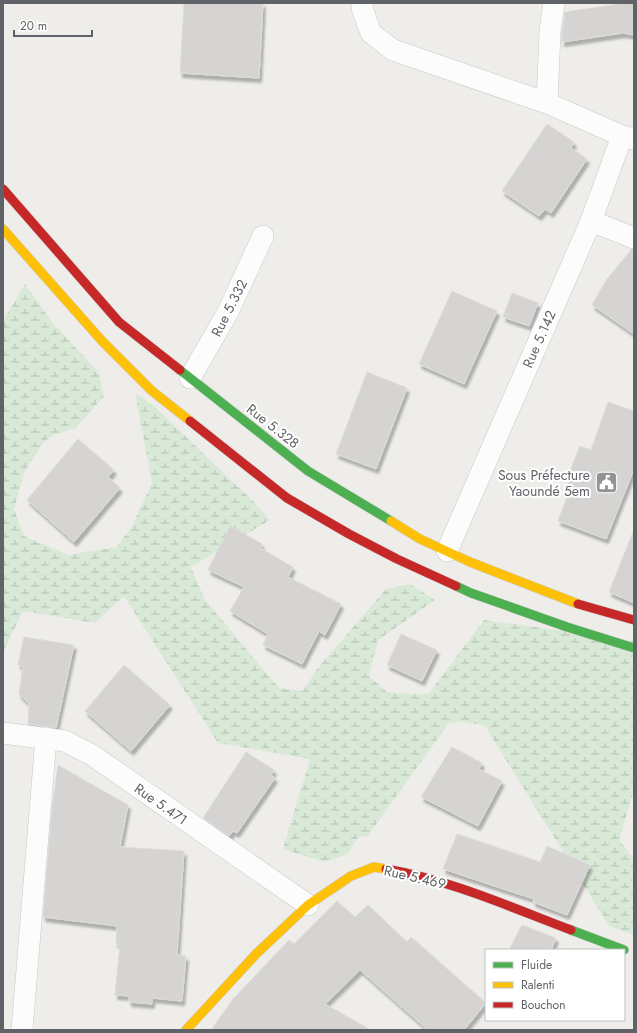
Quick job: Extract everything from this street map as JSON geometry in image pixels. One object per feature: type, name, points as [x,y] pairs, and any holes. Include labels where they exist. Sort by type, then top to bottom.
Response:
[{"type":"main road","name":"Rue 5.328","points":[[3,189],[119,322],[308,471],[420,539],[470,562],[582,606],[634,620]]},
{"type":"main road","points":[[3,229],[102,341],[152,390],[288,498],[349,534],[397,559],[472,593],[567,627],[634,648]]},
{"type":"main road","name":"Rue 5.469","points":[[186,1030],[256,954],[308,905],[351,876],[374,867],[403,872],[448,884],[621,949]]},
{"type":"street","points":[[362,3],[362,8],[371,33],[393,50],[547,103],[628,138]]},
{"type":"street","points":[[547,103],[550,31],[554,3]]},
{"type":"street","name":"Rue 5.142","points":[[447,551],[628,138]]},
{"type":"street","points":[[591,221],[634,238]]},
{"type":"street","name":"Rue 5.332","points":[[190,378],[228,312],[263,236]]},
{"type":"street","name":"Rue 5.471","points":[[3,733],[65,741],[92,755],[308,905]]},
{"type":"street","points":[[22,1030],[46,738]]},
{"type":"green space","points":[[25,284],[52,322],[99,373],[104,396],[76,428],[53,435],[44,442],[24,473],[14,509],[24,536],[68,555],[116,547],[131,528],[152,483],[135,393],[154,406],[254,502],[270,520],[191,567],[205,600],[279,688],[303,691],[317,669],[386,589],[410,584],[435,600],[378,640],[369,676],[387,692],[422,695],[429,693],[484,620],[634,641],[634,790],[619,840],[634,859],[634,935],[609,926],[485,726],[462,721],[449,723],[367,837],[359,836],[348,854],[324,862],[283,849],[310,759],[218,743],[124,596],[95,623],[23,611],[3,652],[3,321]]},
{"type":"building","points":[[184,3],[263,3],[259,78],[180,73]]},
{"type":"building","points":[[634,3],[634,35],[623,33],[562,42],[565,12]]},
{"type":"building","points":[[547,124],[574,142],[571,148],[587,159],[551,213],[545,209],[539,216],[502,191]]},
{"type":"building","points":[[632,249],[634,250],[634,334],[592,305],[607,279]]},
{"type":"building","points":[[452,291],[497,311],[464,384],[419,364]]},
{"type":"building","points":[[512,293],[538,303],[529,326],[503,317]]},
{"type":"building","points":[[367,372],[407,388],[376,469],[336,454]]},
{"type":"building","points":[[608,402],[634,411],[634,469],[606,539],[558,521],[573,481],[567,478],[580,446],[591,450]]},
{"type":"building","points":[[78,439],[114,470],[108,477],[120,488],[74,542],[27,500]]},
{"type":"building","points":[[230,526],[262,544],[260,548],[293,567],[288,577],[341,604],[325,635],[319,631],[302,664],[263,645],[268,634],[230,611],[244,587],[208,570]]},
{"type":"building","points":[[634,532],[634,603],[609,592]]},
{"type":"building","points":[[401,634],[437,650],[422,681],[387,665]]},
{"type":"building","points":[[24,637],[74,645],[56,728],[28,724],[29,704],[19,694],[23,666],[18,665]]},
{"type":"building","points":[[124,665],[170,705],[131,751],[85,711]]},
{"type":"building","points":[[452,747],[482,763],[479,769],[502,781],[478,826],[421,797]]},
{"type":"building","points":[[246,752],[274,770],[271,775],[275,778],[237,833],[233,831],[229,836],[203,818]]},
{"type":"building","points":[[58,765],[128,805],[120,847],[184,851],[177,955],[186,956],[182,1001],[152,998],[152,1004],[129,1002],[129,996],[115,995],[120,944],[116,944],[117,926],[43,917],[52,808]]},
{"type":"building","points":[[457,834],[540,862],[547,846],[590,865],[567,915],[533,902],[534,899],[443,869]]},
{"type":"building","points":[[337,901],[355,917],[368,905],[407,942],[411,937],[485,1002],[485,1004],[464,1030],[428,1030],[360,970],[325,1004],[371,1030],[211,1030],[233,999],[289,940],[294,944]]},
{"type":"building","points":[[522,925],[556,938],[551,949],[510,949]]},
{"type":"traffic: fast","points":[[180,370],[308,471],[391,521]]},
{"type":"traffic: fast","points":[[456,586],[471,593],[567,627],[634,648]]},
{"type":"traffic: fast","points":[[571,930],[621,949]]},
{"type":"traffic: slow","points":[[3,229],[102,341],[152,391],[190,421]]},
{"type":"traffic: slow","points":[[391,521],[420,539],[470,562],[578,604]]},
{"type":"traffic: slow","points":[[186,1030],[256,954],[308,905],[351,876],[374,867],[386,869]]},
{"type":"traffic: jam","points":[[3,189],[119,322],[180,370]]},
{"type":"traffic: jam","points":[[190,421],[287,498],[349,534],[397,559],[456,586]]},
{"type":"traffic: jam","points":[[578,604],[634,620]]},
{"type":"traffic: jam","points":[[386,869],[457,887],[503,903],[571,930]]},
{"type":"place","name":"Sous Préfecture Yaoundé 5em","points":[[606,483]]}]
